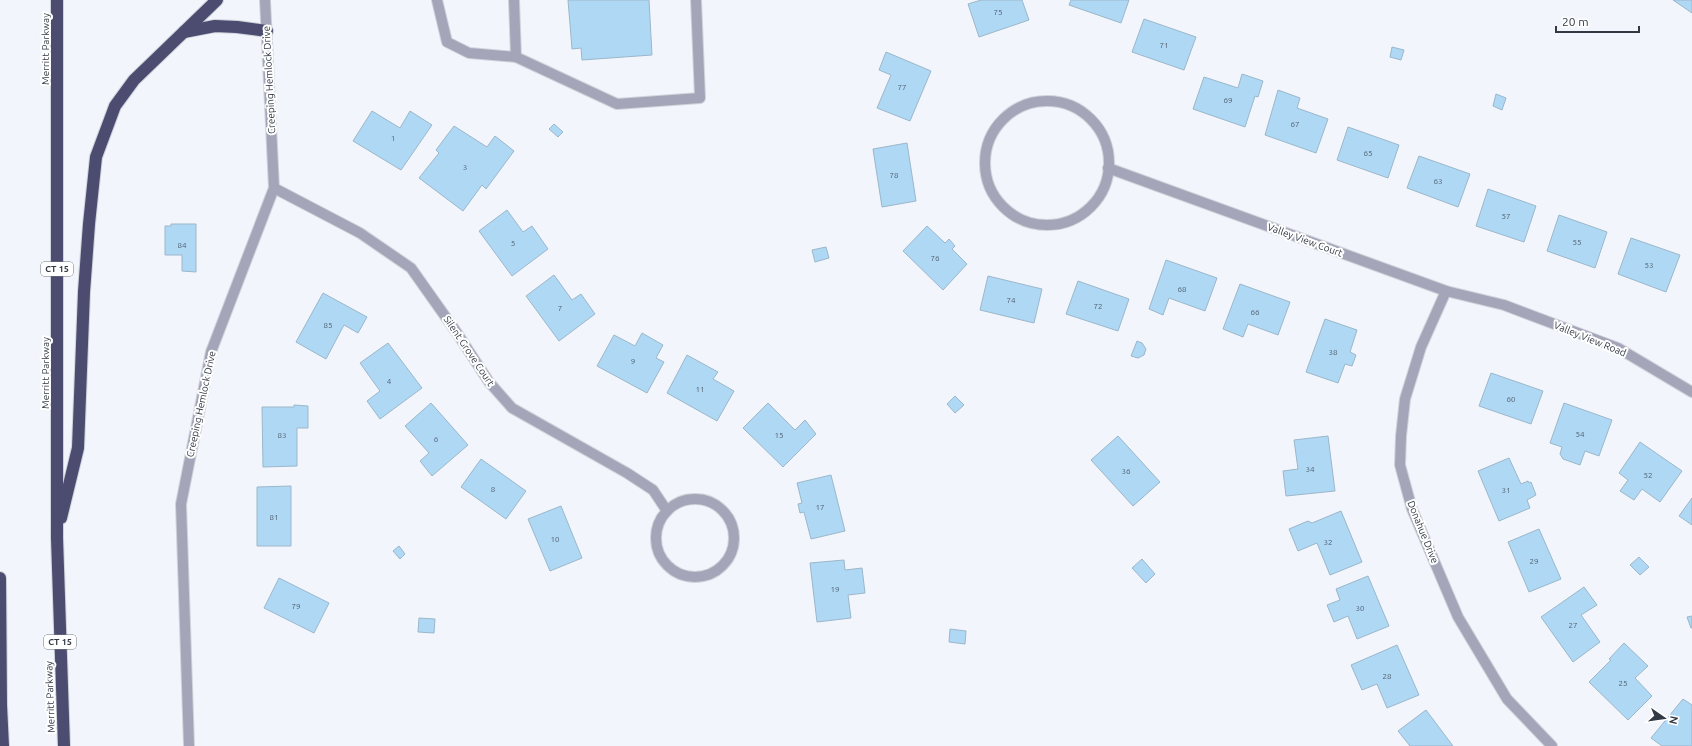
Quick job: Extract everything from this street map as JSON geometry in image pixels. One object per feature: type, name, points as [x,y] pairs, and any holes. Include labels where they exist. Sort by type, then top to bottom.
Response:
[{"type":"highway","name":"Merritt Parkway","points":[[57,0],[57,538],[64,746]]},
{"type":"highway","points":[[57,538],[78,448],[86,269],[96,157],[105,131],[120,100],[134,80],[217,0]]},
{"type":"highway","points":[[183,32],[215,26],[267,31]]},
{"type":"highway","points":[[0,578],[1,705],[3,746]]},
{"type":"street","name":"Creeping Hemlock Drive","points":[[189,746],[181,504],[211,352],[274,188],[265,0]]},
{"type":"street","points":[[437,0],[447,42],[469,53],[516,57],[617,104],[700,98],[696,0]]},
{"type":"street","points":[[514,0],[516,57]]},
{"type":"street","points":[[1057,101],[1080,110],[1098,127],[1108,149],[1108,168],[1108,174],[1100,196],[1083,214],[1060,224],[1036,225],[1013,216],[996,200],[986,177],[985,153],[994,130],[1010,112],[1033,102],[1057,101]]},
{"type":"street","name":"Valley View Court","points":[[1108,168],[1446,291],[1504,305]]},
{"type":"street","name":"Silent Grove Court","points":[[274,188],[360,234],[412,268],[458,332],[489,382],[512,408],[653,490],[667,511]]},
{"type":"street","name":"Donahue Drive","points":[[1446,291],[1421,347],[1405,398],[1400,436],[1400,465],[1412,509],[1458,617],[1508,699],[1552,746]]},
{"type":"street","name":"Valley View Road","points":[[1504,305],[1618,348],[1692,392]]},
{"type":"street","points":[[691,499],[704,500],[717,505],[727,514],[734,532],[734,545],[729,558],[720,568],[708,575],[694,577],[681,574],[670,567],[661,556],[657,544],[657,530],[662,517],[667,511],[678,503],[691,499]]},
{"type":"building","points":[[568,0],[649,0],[652,55],[582,60],[581,48],[572,49]]},
{"type":"building","points":[[981,0],[1022,0],[1029,20],[979,37],[968,4]]},
{"type":"building","points":[[1071,0],[1129,0],[1121,23],[1069,5]]},
{"type":"building","points":[[1673,0],[1692,0],[1692,13]]},
{"type":"building","points":[[1144,19],[1196,37],[1184,70],[1132,52]]},
{"type":"building","points":[[1392,47],[1404,50],[1401,60],[1390,57]]},
{"type":"building","points":[[886,52],[931,71],[910,121],[877,108],[891,75],[879,70]]},
{"type":"building","points":[[1242,74],[1263,81],[1258,97],[1255,96],[1245,127],[1193,109],[1204,77],[1238,88]]},
{"type":"building","points":[[1278,90],[1300,98],[1297,108],[1328,119],[1316,153],[1265,135]]},
{"type":"building","points":[[1496,94],[1506,98],[1502,110],[1493,106]]},
{"type":"building","points":[[372,111],[400,128],[410,111],[432,125],[401,170],[353,141]]},
{"type":"building","points":[[554,124],[563,132],[558,137],[549,129]]},
{"type":"building","points":[[454,126],[487,147],[495,136],[514,151],[486,189],[482,185],[463,211],[419,178],[439,153],[436,150]]},
{"type":"building","points":[[1348,127],[1399,145],[1388,178],[1337,160]]},
{"type":"building","points":[[907,143],[916,201],[882,207],[873,149]]},
{"type":"building","points":[[1419,156],[1470,174],[1458,207],[1407,188]]},
{"type":"building","points":[[1488,189],[1536,206],[1524,242],[1476,226]]},
{"type":"building","points":[[507,210],[523,232],[532,226],[548,249],[512,276],[479,231]]},
{"type":"building","points":[[1559,215],[1607,232],[1595,268],[1547,251]]},
{"type":"building","points":[[171,224],[196,224],[196,272],[182,271],[182,255],[165,255],[165,226],[171,226]]},
{"type":"building","points":[[927,226],[945,243],[949,239],[955,246],[952,249],[967,264],[943,290],[903,251]]},
{"type":"building","points":[[1631,238],[1680,255],[1666,292],[1618,274]]},
{"type":"building","points":[[826,247],[829,258],[815,262],[812,250]]},
{"type":"building","points":[[1166,260],[1217,278],[1205,311],[1169,298],[1163,315],[1149,309]]},
{"type":"building","points":[[554,275],[572,300],[581,294],[595,314],[559,341],[526,296]]},
{"type":"building","points":[[988,276],[1042,289],[1034,323],[980,310]]},
{"type":"building","points":[[1078,281],[1129,299],[1118,331],[1066,314]]},
{"type":"building","points":[[1240,284],[1290,302],[1278,335],[1248,324],[1243,337],[1223,329]]},
{"type":"building","points":[[323,293],[367,317],[358,333],[344,325],[326,359],[296,342]]},
{"type":"building","points":[[1325,319],[1357,330],[1350,352],[1356,355],[1352,366],[1345,364],[1338,383],[1306,372]]},
{"type":"building","points":[[642,333],[663,345],[656,358],[664,362],[647,393],[597,366],[614,335],[635,346]]},
{"type":"building","points":[[1137,341],[1142,343],[1146,349],[1144,355],[1138,358],[1131,356]]},
{"type":"building","points":[[388,343],[422,388],[380,419],[367,401],[380,391],[360,363]]},
{"type":"building","points":[[687,355],[718,372],[713,379],[734,391],[717,421],[667,393]]},
{"type":"building","points":[[1491,373],[1543,391],[1531,424],[1479,406]]},
{"type":"building","points":[[955,396],[964,405],[955,413],[947,404]]},
{"type":"building","points":[[431,403],[468,445],[432,476],[420,461],[429,453],[405,426]]},
{"type":"building","points":[[768,403],[795,430],[805,420],[816,434],[783,467],[743,428]]},
{"type":"building","points":[[1564,403],[1612,420],[1599,456],[1585,451],[1580,465],[1563,459],[1560,454],[1562,447],[1550,443]]},
{"type":"building","points":[[294,405],[308,406],[308,428],[297,428],[297,466],[263,467],[262,407],[294,407]]},
{"type":"building","points":[[1118,436],[1160,482],[1133,506],[1091,460]]},
{"type":"building","points":[[1328,436],[1335,491],[1286,496],[1283,471],[1298,469],[1294,440]]},
{"type":"building","points":[[1640,442],[1682,471],[1660,502],[1642,489],[1634,500],[1620,491],[1628,480],[1619,473]]},
{"type":"building","points":[[1509,458],[1521,484],[1528,481],[1529,483],[1531,482],[1536,495],[1527,500],[1530,508],[1499,521],[1478,471]]},
{"type":"building","points":[[481,459],[526,491],[506,519],[461,487]]},
{"type":"building","points":[[831,475],[845,531],[811,539],[804,512],[800,513],[798,504],[802,503],[797,483]]},
{"type":"building","points":[[291,486],[291,546],[257,546],[257,487]]},
{"type":"building","points":[[1692,498],[1692,525],[1679,516]]},
{"type":"building","points":[[561,506],[582,558],[550,571],[528,519]]},
{"type":"building","points":[[1341,511],[1362,562],[1330,575],[1317,543],[1298,551],[1289,529],[1308,521],[1312,523]]},
{"type":"building","points":[[1539,529],[1561,579],[1529,592],[1508,542]]},
{"type":"building","points":[[399,546],[405,554],[400,559],[393,551]]},
{"type":"building","points":[[1639,557],[1649,567],[1640,575],[1630,565]]},
{"type":"building","points":[[1142,559],[1155,574],[1146,583],[1132,568]]},
{"type":"building","points":[[844,560],[845,570],[862,568],[865,593],[848,595],[851,618],[817,622],[810,563]]},
{"type":"building","points":[[1368,576],[1389,626],[1357,639],[1348,616],[1334,622],[1327,605],[1340,600],[1336,589]]},
{"type":"building","points":[[279,578],[329,603],[314,633],[264,608]]},
{"type":"building","points":[[1584,587],[1597,605],[1581,615],[1600,642],[1573,662],[1541,617]]},
{"type":"building","points":[[1692,616],[1692,628],[1691,628],[1687,617]]},
{"type":"building","points":[[419,618],[435,619],[434,633],[418,632]]},
{"type":"building","points":[[950,629],[966,631],[965,644],[949,642]]},
{"type":"building","points":[[1624,643],[1648,666],[1635,678],[1652,696],[1628,720],[1589,682],[1611,660],[1609,659]]},
{"type":"building","points":[[1397,645],[1419,695],[1387,708],[1377,684],[1362,690],[1351,665]]},
{"type":"building","points":[[1683,699],[1692,705],[1692,746],[1662,746],[1651,738]]},
{"type":"building","points":[[1426,710],[1453,746],[1410,746],[1398,731]]}]
